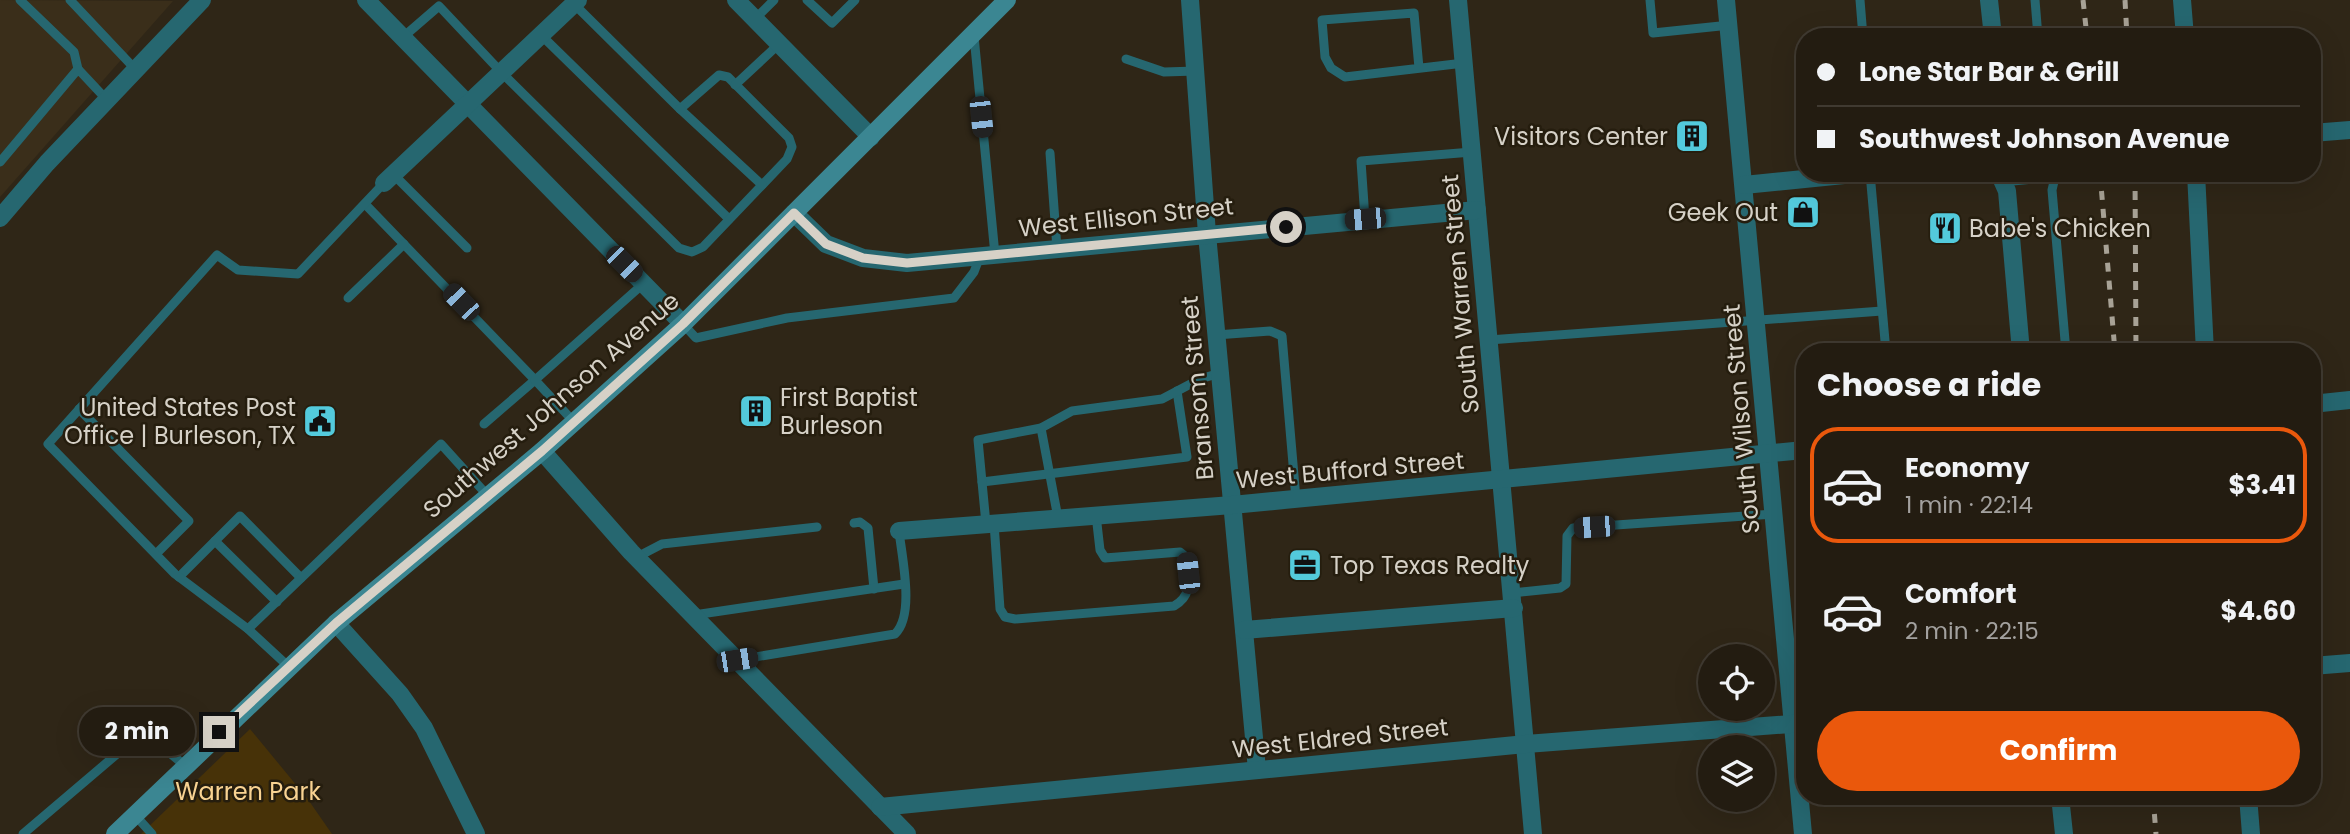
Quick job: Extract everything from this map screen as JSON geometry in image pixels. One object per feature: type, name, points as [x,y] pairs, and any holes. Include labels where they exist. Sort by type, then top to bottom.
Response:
[{"type":"street","points":[[0,218],[47,163],[202,0]]},
{"type":"street","points":[[366,0],[467,107],[683,324]]},
{"type":"street","points":[[736,0],[871,137]]},
{"type":"street","name":"Southwest Johnson Avenue","points":[[115,834],[288,666],[542,451],[683,324],[1007,0]]},
{"type":"street","name":"Bransom Street","points":[[1190,0],[1207,234],[1257,771]]},
{"type":"street","name":"South Warren Street","points":[[1458,0],[1533,834]]},
{"type":"street","name":"South Wilson Street","points":[[1726,0],[1774,514],[1796,698]]},
{"type":"street","points":[[1989,0],[1992,28]]},
{"type":"street","points":[[2182,0],[2184,28]]},
{"type":"street","points":[[389,179],[576,2]]},
{"type":"street","points":[[2321,132],[2350,130]]},
{"type":"street","points":[[1744,185],[1796,180]]},
{"type":"street","points":[[2003,182],[2007,191],[2020,343]]},
{"type":"street","points":[[2196,182],[2205,343]]},
{"type":"street","name":"West Ellison Street","points":[[794,213],[826,244],[863,258],[907,263],[1477,209]]},
{"type":"street","points":[[2321,403],[2350,400]]},
{"type":"street","points":[[542,451],[637,558],[907,834]]},
{"type":"street","name":"West Bufford Street","points":[[900,531],[1501,481],[1796,451]]},
{"type":"street","points":[[1244,630],[1513,600]]},
{"type":"street","points":[[336,623],[400,694],[424,728],[476,834]]},
{"type":"street","points":[[2321,665],[2350,663]]},
{"type":"street","name":"West Eldred Street","points":[[880,807],[1526,744],[1796,723]]},
{"type":"street","name":"South Wilson Street","points":[[1803,805],[1804,834]]},
{"type":"street","points":[[2061,805],[2064,834]]},
{"type":"street","points":[[2249,805],[2251,834]]},
{"type":"lane","points":[[20,0],[74,52],[78,69],[107,100]]},
{"type":"lane","points":[[70,0],[136,70]]},
{"type":"lane","points":[[755,19],[774,0]]},
{"type":"lane","points":[[807,0],[832,23],[855,0]]},
{"type":"lane","points":[[1650,0],[1653,33],[1730,25]]},
{"type":"lane","points":[[1860,0],[1862,28]]},
{"type":"lane","points":[[2035,0],[2037,28]]},
{"type":"lane","points":[[576,2],[680,109],[762,185]]},
{"type":"lane","points":[[401,38],[439,6],[502,73],[679,248],[691,252],[703,247],[787,159],[792,147],[789,138],[728,77],[719,75],[680,109]]},
{"type":"lane","points":[[1419,68],[1414,13],[1322,20],[1325,57],[1337,74],[1345,77],[1464,63]]},
{"type":"lane","points":[[683,324],[696,338],[787,318],[954,298],[987,256],[973,34]]},
{"type":"lane","points":[[541,35],[729,219]]},
{"type":"lane","points":[[735,85],[779,44]]},
{"type":"lane","points":[[1126,59],[1164,72],[1196,71]]},
{"type":"lane","points":[[0,162],[78,69]]},
{"type":"lane","points":[[1365,219],[1361,161],[1472,152]]},
{"type":"lane","points":[[1050,153],[1057,249]]},
{"type":"lane","points":[[288,666],[248,629],[179,577],[48,444],[217,255],[238,270],[298,274],[389,179],[467,248]]},
{"type":"lane","points":[[1871,182],[1885,343]]},
{"type":"lane","points":[[2054,182],[2052,190],[2065,343]]},
{"type":"lane","points":[[365,204],[573,422]]},
{"type":"lane","points":[[348,298],[404,244]]},
{"type":"lane","points":[[484,424],[643,284]]},
{"type":"lane","points":[[1489,340],[1882,311]]},
{"type":"lane","points":[[1216,335],[1270,331],[1282,336],[1296,499]]},
{"type":"lane","points":[[1096,515],[1100,550],[1105,558],[1180,552],[1186,557],[1189,589],[1183,600],[1174,606],[1015,619],[1004,617],[1000,609],[978,440],[1041,428],[1072,411],[1162,400],[1220,373]]},
{"type":"lane","points":[[982,482],[1188,457],[1177,391]]},
{"type":"lane","points":[[79,409],[189,522],[156,554]]},
{"type":"lane","points":[[1041,428],[1058,518]]},
{"type":"lane","points":[[248,629],[441,444],[488,496]]},
{"type":"lane","points":[[1513,600],[1560,588],[1566,583],[1567,536],[1573,528],[1774,514]]},
{"type":"lane","points":[[179,577],[240,516],[301,578]]},
{"type":"lane","points":[[854,523],[860,522],[868,528],[874,589]]},
{"type":"lane","points":[[637,558],[662,544],[817,527]]},
{"type":"lane","points":[[737,660],[895,634],[903,626],[906,612],[900,531]]},
{"type":"lane","points":[[215,541],[276,602]]},
{"type":"lane","points":[[693,615],[904,584]]},
{"type":"lane","points":[[23,834],[144,731],[184,765]]},
{"type":"lane","points":[[135,815],[152,834]]},
{"type":"shaded area","points":[[0,0],[173,1],[0,197]]},
{"type":"green space","name":"Warren Park","points":[[250,729],[307,798],[332,834],[141,834]]},
{"type":"railway","points":[[2083,0],[2086,28]]},
{"type":"railway","points":[[2125,0],[2127,28]]},
{"type":"railway","points":[[2101,182],[2114,343]]},
{"type":"railway","points":[[2135,182],[2136,343]]},
{"type":"railway","points":[[2154,805],[2156,834]]},
{"type":"place","name":"Visitors Center","points":[[1692,136]]},
{"type":"place","name":"Geek Out","points":[[1803,212]]},
{"type":"place","name":"Babe's Chicken","points":[[1945,228]]},
{"type":"place","name":"First Baptist Burleson","points":[[756,411]]},
{"type":"place","name":"United States Post Office | Burleson, TX","points":[[320,421]]},
{"type":"place","name":"Top Texas Realty","points":[[1305,565]]},
{"type":"route","points":[[219,732],[336,623],[542,451],[683,324],[794,213],[826,244],[863,258],[907,263],[1286,227]]}]
